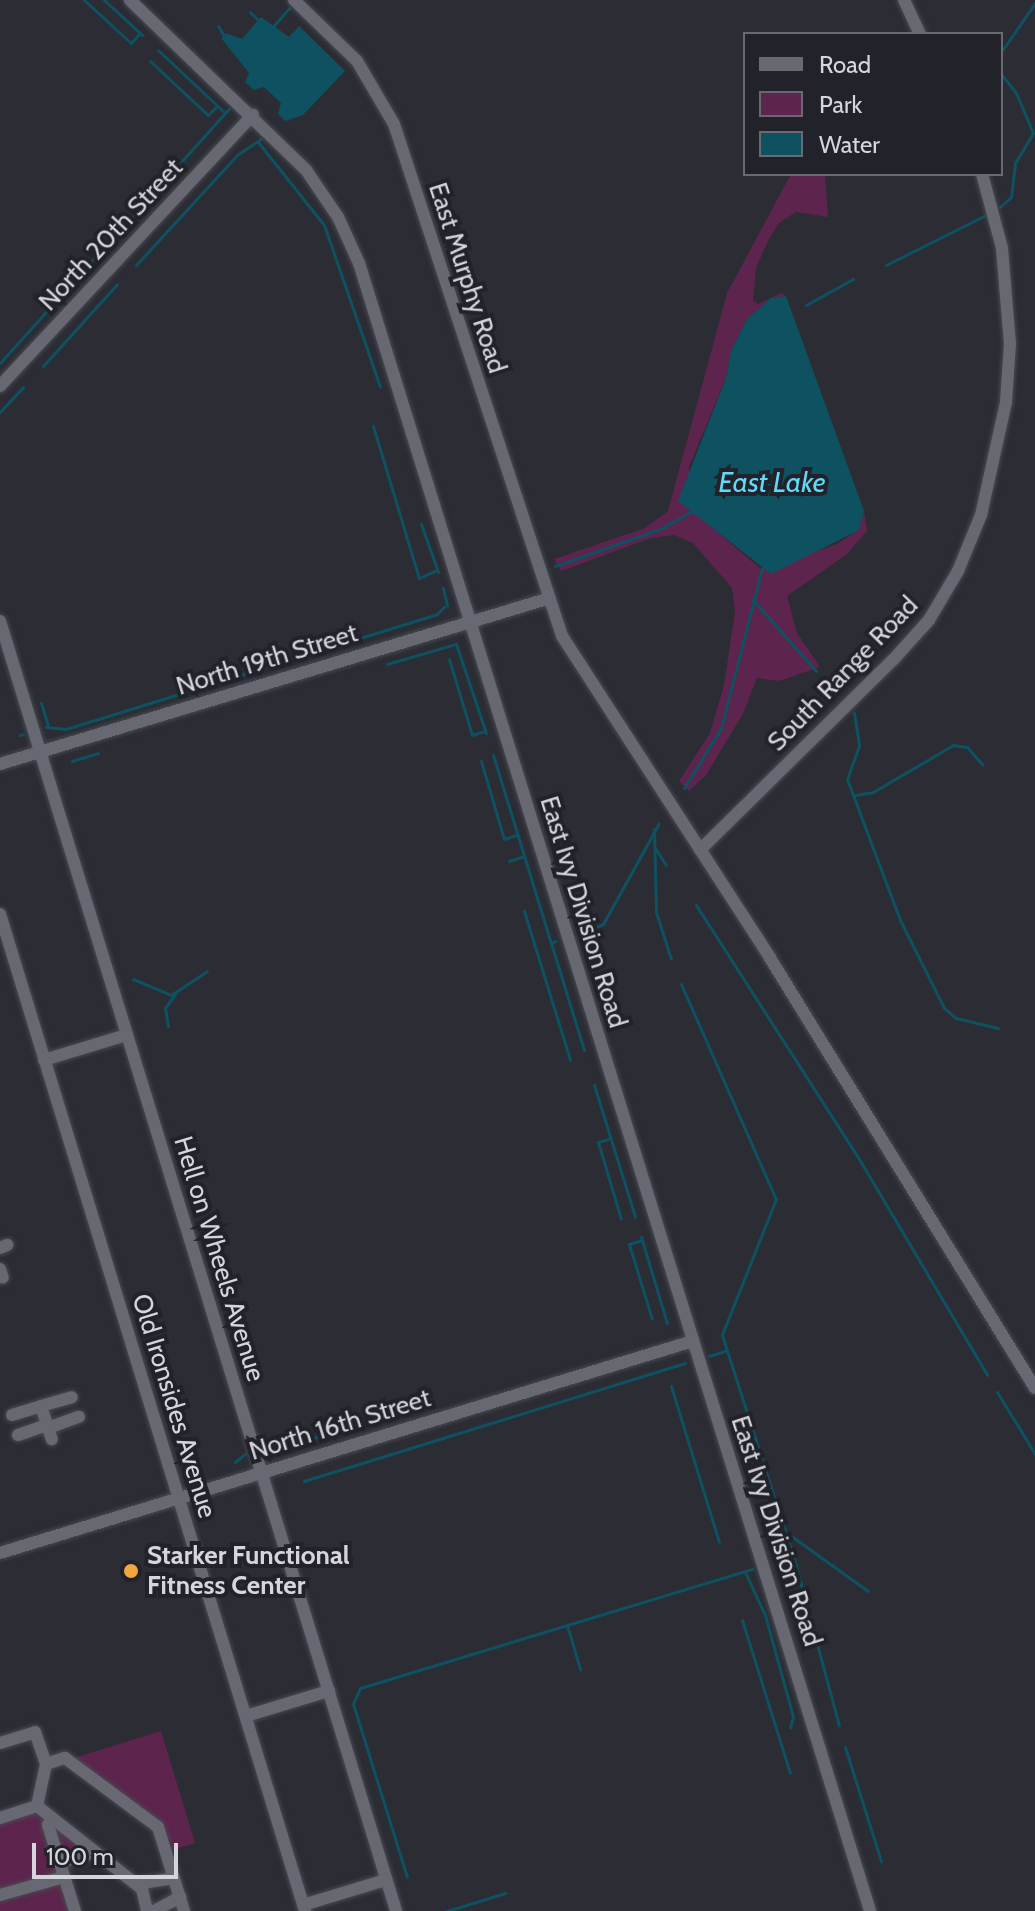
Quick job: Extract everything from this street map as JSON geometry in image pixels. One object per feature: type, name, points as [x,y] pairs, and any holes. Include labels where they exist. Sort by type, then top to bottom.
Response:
[{"type":"street","name":"East Ivy Division Road","points":[[130,0],[253,115],[306,170],[350,240],[870,1911]]},
{"type":"street","name":"East Murphy Road","points":[[294,0],[357,61],[394,124],[547,599],[562,636],[700,850],[1035,1388]]},
{"type":"street","points":[[904,0],[919,32]]},
{"type":"street","name":"North 20th Street","points":[[0,386],[253,115]]},
{"type":"street","name":"South Range Road","points":[[700,850],[902,650],[929,620],[958,571],[981,515],[1006,402],[1010,344],[1002,248],[983,176]]},
{"type":"street","name":"North 19th Street","points":[[0,764],[547,599]]},
{"type":"street","name":"Hell on Wheels Avenue","points":[[0,621],[396,1911]]},
{"type":"street","name":"Old Ironsides Avenue","points":[[0,914],[304,1908]]},
{"type":"street","points":[[44,1060],[127,1035]]},
{"type":"street","name":"North 16th Street","points":[[0,1553],[693,1341]]},
{"type":"street","points":[[12,1415],[72,1397]]},
{"type":"street","points":[[41,1406],[49,1431]]},
{"type":"street","points":[[18,1435],[49,1431],[79,1417]]},
{"type":"street","points":[[246,1716],[329,1691]]},
{"type":"street","points":[[31,1717],[46,1764],[37,1806]]},
{"type":"street","points":[[0,1743],[35,1732]]},
{"type":"street","points":[[46,1764],[65,1758],[158,1827],[184,1911]]},
{"type":"street","points":[[0,1818],[37,1806]]},
{"type":"street","points":[[37,1806],[136,1884],[147,1911]]},
{"type":"street","points":[[52,1818],[48,1825],[75,1911]]},
{"type":"street","points":[[60,1862],[94,1852]]},
{"type":"street","points":[[0,1895],[64,1877]]},
{"type":"street","points":[[136,1884],[174,1878]]},
{"type":"street","points":[[304,1908],[386,1880]]},
{"type":"street","points":[[154,1911],[180,1897]]},
{"type":"green space","points":[[790,176],[825,176],[828,217],[796,212],[779,223],[756,268],[753,301],[758,304],[781,293],[786,296],[771,298],[747,319],[731,351],[726,378],[689,467],[693,511],[762,570],[837,544],[858,530],[864,511],[867,531],[847,554],[787,596],[797,633],[820,667],[779,681],[757,678],[743,714],[706,775],[689,791],[679,781],[710,733],[724,685],[735,611],[732,588],[693,543],[674,535],[651,538],[561,571],[554,559],[645,528],[668,511],[727,293]]},
{"type":"green space","points":[[161,1731],[195,1843],[170,1851],[161,1826],[74,1758]]},
{"type":"green space","points":[[34,1813],[85,1849],[55,1861],[71,1911],[0,1911],[0,1821]]},
{"type":"water","points":[[261,17],[289,37],[299,26],[345,71],[303,115],[285,121],[278,114],[281,103],[264,87],[254,90],[245,82],[249,73],[221,38],[226,33],[242,39]]},
{"type":"water","name":"East Lake","points":[[786,296],[864,511],[859,530],[771,574],[678,501],[726,378],[731,351],[747,319],[771,298]]},
{"type":"waterway","points":[[84,0],[131,43],[140,33]]},
{"type":"waterway","points":[[104,0],[142,35]]},
{"type":"waterway","points":[[1003,49],[1035,3]]},
{"type":"waterway","points":[[270,30],[289,8]]},
{"type":"waterway","points":[[250,12],[261,23]]},
{"type":"waterway","points":[[218,26],[224,36]]},
{"type":"waterway","points":[[158,50],[225,113]]},
{"type":"waterway","points":[[150,61],[208,115],[217,106]]},
{"type":"waterway","points":[[1000,207],[1011,197],[1015,163],[1033,133],[1016,93],[1003,77]]},
{"type":"waterway","points":[[0,363],[229,109]]},
{"type":"waterway","points":[[136,265],[237,155],[261,139]]},
{"type":"waterway","points":[[258,142],[324,225],[380,387]]},
{"type":"waterway","points":[[886,265],[984,216]]},
{"type":"waterway","points":[[806,305],[853,279]]},
{"type":"waterway","points":[[43,366],[117,284]]},
{"type":"waterway","points":[[0,412],[23,387]]},
{"type":"waterway","points":[[373,426],[419,578],[437,570]]},
{"type":"waterway","points":[[555,566],[660,529],[696,509]]},
{"type":"waterway","points":[[421,524],[438,572]]},
{"type":"waterway","points":[[684,788],[721,728],[762,568]]},
{"type":"waterway","points":[[443,588],[447,606]]},
{"type":"waterway","points":[[753,600],[816,671]]},
{"type":"waterway","points":[[46,727],[66,729],[437,614],[444,607]]},
{"type":"waterway","points":[[387,664],[456,644],[486,733]]},
{"type":"waterway","points":[[449,659],[472,735],[485,731]]},
{"type":"waterway","points":[[41,703],[48,726]]},
{"type":"waterway","points":[[854,713],[859,746],[847,779],[900,920],[944,1008],[956,1018],[998,1028]]},
{"type":"waterway","points":[[855,795],[873,792],[953,745],[967,747],[982,764]]},
{"type":"waterway","points":[[72,761],[98,753]]},
{"type":"waterway","points":[[493,755],[551,943],[556,941]]},
{"type":"waterway","points":[[481,761],[504,839],[517,835]]},
{"type":"waterway","points":[[581,933],[603,924],[659,823]]},
{"type":"waterway","points":[[654,829],[656,912],[671,959]]},
{"type":"waterway","points":[[655,848],[666,865]]},
{"type":"waterway","points":[[509,861],[524,856]]},
{"type":"waterway","points":[[696,905],[859,1159],[987,1375]]},
{"type":"waterway","points":[[524,911],[570,1060]]},
{"type":"waterway","points":[[551,943],[584,1050]]},
{"type":"waterway","points":[[133,979],[171,995],[207,971]]},
{"type":"waterway","points":[[681,984],[776,1199],[722,1335],[796,1566],[839,1725]]},
{"type":"waterway","points":[[168,1026],[165,1008],[175,994]]},
{"type":"waterway","points":[[594,1085],[635,1217]]},
{"type":"waterway","points":[[611,1138],[598,1142],[621,1219]]},
{"type":"waterway","points":[[641,1237],[667,1323]]},
{"type":"waterway","points":[[642,1240],[629,1244],[652,1319]]},
{"type":"waterway","points":[[709,1356],[727,1350]]},
{"type":"waterway","points":[[304,1481],[685,1363]]},
{"type":"waterway","points":[[671,1386],[719,1542]]},
{"type":"waterway","points":[[997,1392],[1035,1454]]},
{"type":"waterway","points":[[267,1448],[354,1429]]},
{"type":"waterway","points":[[235,1462],[245,1454]]},
{"type":"waterway","points":[[787,1533],[868,1591]]},
{"type":"waterway","points":[[407,1877],[353,1704],[360,1688],[752,1569]]},
{"type":"waterway","points":[[745,1572],[765,1615],[793,1717],[790,1728]]},
{"type":"waterway","points":[[742,1620],[790,1773]]},
{"type":"waterway","points":[[567,1625],[580,1669]]},
{"type":"waterway","points":[[845,1747],[881,1861]]},
{"type":"waterway","points":[[447,1911],[505,1893]]},
{"type":"place","name":"Starker Functional Fitness Center","points":[[131,1571]]}]
